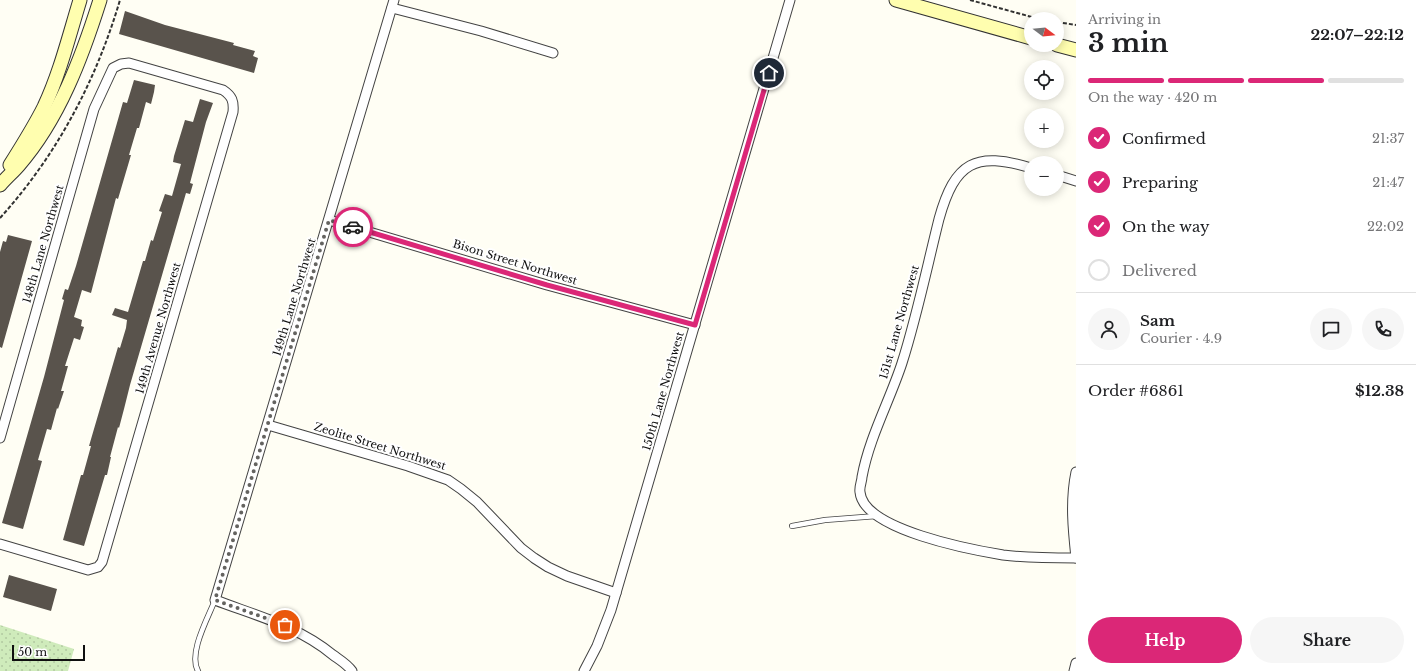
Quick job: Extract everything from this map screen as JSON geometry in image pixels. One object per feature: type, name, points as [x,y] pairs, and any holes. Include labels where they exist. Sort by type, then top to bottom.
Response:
[{"type":"main road","points":[[0,180],[44,107],[65,52],[80,0]]},
{"type":"main road","points":[[0,185],[19,165],[54,113],[81,56],[100,0]]},
{"type":"main road","points":[[896,0],[1024,36]]},
{"type":"main road","points":[[1064,47],[1076,50]]},
{"type":"street","name":"150th Lane Northwest","points":[[584,671],[597,646],[609,616],[790,0]]},
{"type":"street","points":[[393,4],[553,53]]},
{"type":"street","name":"149th Lane Northwest","points":[[215,600],[393,4]]},
{"type":"street","name":"148th Lane Northwest","points":[[0,438],[94,109],[113,68],[121,64],[129,63],[223,90],[230,95]]},
{"type":"street","name":"149th Avenue Northwest","points":[[0,544],[88,570],[98,567],[104,555],[234,112],[234,105],[230,95]]},
{"type":"street","name":"151st Lane Northwest","points":[[1024,166],[1003,160],[987,160],[974,163],[959,175],[950,188],[944,202],[906,349],[865,461],[860,492],[868,510],[878,516],[911,532],[959,547],[1005,555],[1076,558]]},
{"type":"street","points":[[1064,177],[1076,181]]},
{"type":"street","name":"Bison Street Northwest","points":[[329,220],[547,285],[695,325]]},
{"type":"street","name":"Zeolite Street Northwest","points":[[268,425],[408,466],[448,480],[477,502],[520,548],[534,558],[567,576],[616,593]]},
{"type":"street","points":[[1076,472],[1072,490],[1073,533],[1076,558]]},
{"type":"street","points":[[215,600],[285,625],[302,633],[324,648],[352,671]]},
{"type":"street","points":[[1074,671],[1076,663]]},
{"type":"lane","points":[[792,526],[825,520],[878,516]]},
{"type":"lane","points":[[198,671],[195,657],[200,635],[215,600]]},
{"type":"path","points":[[0,218],[38,172],[73,117],[86,92],[102,54],[120,0]]},
{"type":"path","points":[[970,0],[1024,15]]},
{"type":"path","points":[[1064,23],[1076,26]]},
{"type":"green space","points":[[0,625],[74,649],[68,671],[0,671]]},
{"type":"building","points":[[125,11],[165,25],[234,43],[233,45],[255,51],[253,56],[258,58],[254,73],[119,34]]},
{"type":"building","points":[[134,80],[155,85],[154,92],[151,104],[146,102],[139,128],[137,128],[129,155],[131,155],[118,199],[116,198],[91,293],[82,290],[74,317],[82,320],[81,326],[84,327],[80,340],[74,338],[65,366],[68,366],[61,391],[64,391],[58,409],[57,408],[51,430],[47,429],[38,460],[42,461],[23,529],[2,523],[44,377],[64,300],[62,299],[65,289],[68,290],[76,266],[123,102],[127,103]]},
{"type":"building","points":[[200,99],[213,103],[206,122],[190,183],[193,184],[190,194],[186,193],[130,385],[119,428],[118,427],[107,475],[105,475],[84,546],[63,540],[81,475],[83,475],[91,446],[89,446],[118,347],[120,348],[126,328],[127,320],[112,315],[115,308],[128,312],[143,261],[145,261],[151,240],[153,241],[162,212],[159,211],[165,194],[172,196],[181,164],[173,162],[174,156],[185,120],[193,122]]},
{"type":"building","points":[[8,235],[32,241],[2,348],[0,347],[0,252],[3,241],[6,242]]},
{"type":"building","points":[[9,575],[57,589],[51,611],[3,597]]},
{"type":"way so far","points":[[285,625],[215,600],[329,220],[353,227]]},
{"type":"route","points":[[353,227],[547,285],[695,325],[769,73]]}]
